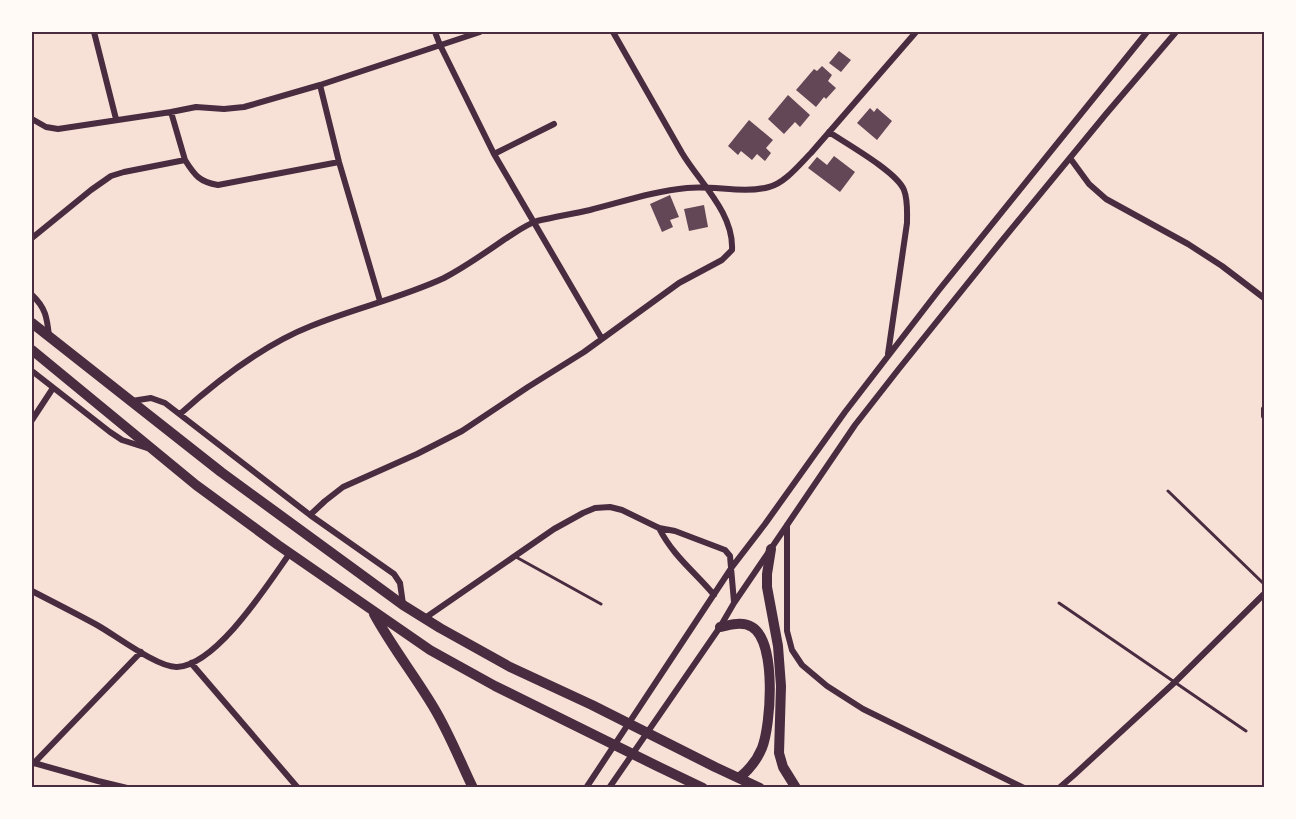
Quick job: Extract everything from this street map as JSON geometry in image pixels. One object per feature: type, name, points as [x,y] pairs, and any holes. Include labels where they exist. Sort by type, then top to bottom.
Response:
[{"type":"highway","points":[[32,323],[221,472],[403,604],[510,668],[592,705],[760,788]]},
{"type":"highway","points":[[32,350],[196,485],[429,650],[495,686],[703,788]]},
{"type":"highway","points":[[771,549],[767,574],[768,587],[782,686],[779,753],[783,767],[796,788]]},
{"type":"highway","points":[[373,611],[439,717],[472,788]]},
{"type":"highway","points":[[720,627],[743,623],[756,630],[765,648],[768,662],[770,688],[765,738],[756,760],[739,778]]},
{"type":"street","points":[[94,32],[116,119]]},
{"type":"street","points":[[435,32],[494,154],[602,339]]},
{"type":"street","points":[[32,119],[46,127],[58,129],[196,108],[233,109],[320,85],[480,32]]},
{"type":"street","points":[[310,515],[344,487],[454,436],[602,339],[679,282],[722,260],[732,250],[733,241],[730,230],[721,210],[689,165],[613,32]]},
{"type":"street","points":[[180,414],[219,381],[287,337],[309,327],[418,289],[457,271],[534,222],[660,192],[705,187],[735,189],[770,187],[780,182],[794,171],[916,32]]},
{"type":"street","points":[[586,788],[732,567],[814,454],[939,290],[1147,32]]},
{"type":"street","points":[[609,788],[855,425],[1000,243],[1176,32]]},
{"type":"street","points":[[320,85],[339,162],[380,301]]},
{"type":"street","points":[[171,112],[185,160],[201,180],[219,185],[339,162]]},
{"type":"street","points":[[494,154],[554,124]]},
{"type":"street","points":[[829,132],[888,172],[900,182],[904,190],[907,223],[888,355]]},
{"type":"street","points":[[1071,158],[1089,184],[1107,199],[1188,244],[1264,298]]},
{"type":"street","points":[[32,238],[111,176],[185,160]]},
{"type":"street","points":[[32,295],[46,315],[49,337]]},
{"type":"street","points":[[32,371],[122,440],[153,450]]},
{"type":"street","points":[[32,420],[53,388]]},
{"type":"street","points":[[131,401],[144,398],[159,399],[180,414],[310,515],[394,574],[400,583],[403,604]]},
{"type":"street","points":[[1264,409],[1264,416]]},
{"type":"street","points":[[425,618],[514,555],[574,518],[595,508],[610,507],[659,528],[675,531],[725,550],[730,556],[732,567],[734,603]]},
{"type":"street","points":[[787,524],[787,631],[792,650],[802,665],[827,686],[863,709],[1024,788]]},
{"type":"street","points":[[659,528],[672,550],[714,595]]},
{"type":"street","points":[[32,591],[80,615],[156,662],[179,667],[206,654],[233,629],[290,553]]},
{"type":"street","points":[[1061,787],[1264,594]]},
{"type":"street","points":[[127,788],[33,763],[141,652]]},
{"type":"street","points":[[191,663],[298,788]]},
{"type":"lane","points":[[1168,491],[1264,584]]},
{"type":"lane","points":[[514,555],[601,604]]},
{"type":"lane","points":[[1059,603],[1246,731]]},
{"type":"building","points":[[839,51],[851,60],[841,72],[829,63]]},
{"type":"building","points":[[822,66],[832,75],[828,81],[836,88],[816,107],[796,90],[814,69],[817,71]]},
{"type":"building","points":[[788,95],[810,115],[800,127],[795,122],[784,134],[768,119]]},
{"type":"building","points":[[870,108],[874,112],[877,108],[892,121],[877,140],[857,123]]},
{"type":"building","points":[[749,120],[773,140],[766,148],[771,153],[765,161],[757,154],[752,160],[741,151],[738,155],[728,146]]},
{"type":"building","points":[[834,156],[855,172],[840,192],[808,168],[817,157],[827,165]]},
{"type":"building","points":[[670,195],[679,217],[670,220],[673,227],[662,232],[650,204]]},
{"type":"building","points":[[704,205],[708,227],[689,231],[684,209]]}]
